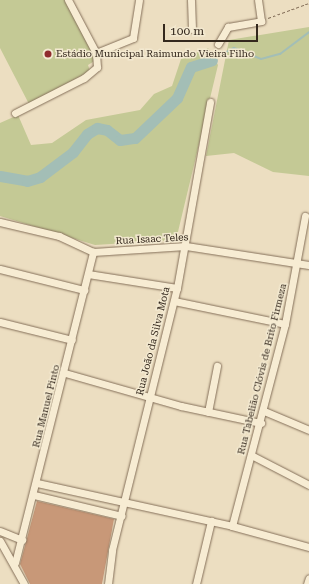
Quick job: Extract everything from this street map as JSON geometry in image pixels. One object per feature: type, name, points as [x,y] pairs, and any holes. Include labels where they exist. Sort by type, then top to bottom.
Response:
[{"type":"street","points":[[15,113],[84,78],[99,63],[96,53],[68,0]]},
{"type":"street","points":[[96,53],[133,38],[139,0]]},
{"type":"street","points":[[192,0],[192,28]]},
{"type":"street","points":[[218,44],[228,27],[261,21],[258,0]]},
{"type":"street","name":"Rua João da Silva Mota","points":[[108,584],[108,568],[122,516],[149,396],[174,301],[186,246],[210,102]]},
{"type":"street","name":"Rua Tabelião Clóvis de Brito Firmeza","points":[[232,526],[264,411],[285,324],[305,216]]},
{"type":"street","name":"Rua Isaac Teles","points":[[0,222],[59,236],[93,252],[186,246],[309,265]]},
{"type":"street","name":"Rua Manuel Pinto","points":[[15,563],[65,373],[93,252]]},
{"type":"street","points":[[0,269],[84,290]]},
{"type":"street","points":[[88,274],[177,288]]},
{"type":"street","points":[[174,301],[285,324]]},
{"type":"street","points":[[0,322],[72,340]]},
{"type":"street","points":[[208,412],[217,366]]},
{"type":"street","points":[[65,373],[208,412],[260,423]]},
{"type":"street","points":[[264,411],[309,430]]},
{"type":"street","points":[[251,455],[309,484]]},
{"type":"street","points":[[37,483],[211,521],[309,547]]},
{"type":"street","points":[[34,495],[122,516]]},
{"type":"street","points":[[196,584],[211,521]]},
{"type":"street","points":[[0,531],[22,540]]},
{"type":"street","points":[[0,541],[15,563],[24,584]]},
{"type":"street","points":[[307,584],[309,578]]},
{"type":"path","points":[[261,21],[309,3]]},
{"type":"green space","name":"Estádio Municipal Raimundo Vieira Filho","points":[[0,0],[66,0],[96,60],[88,65],[90,71],[29,104],[0,48]]},
{"type":"green space","points":[[309,27],[309,176],[273,172],[234,153],[206,156],[229,40]]},
{"type":"green space","points":[[208,48],[218,65],[176,240],[95,245],[0,216],[0,123],[18,115],[31,145],[52,143],[86,120],[140,110],[154,94],[172,86],[181,59]]},
{"type":"building","points":[[37,501],[114,519],[102,584],[30,584],[20,564]]},
{"type":"waterway","points":[[212,60],[234,48],[261,59],[280,54],[309,32]]},
{"type":"waterway","points":[[0,176],[27,181],[40,177],[73,152],[87,134],[97,128],[107,130],[120,140],[135,138],[177,98],[191,67],[212,60]]},
{"type":"place","name":"Estádio Municipal Raimundo Vieira Filho","points":[[48,54]]}]
